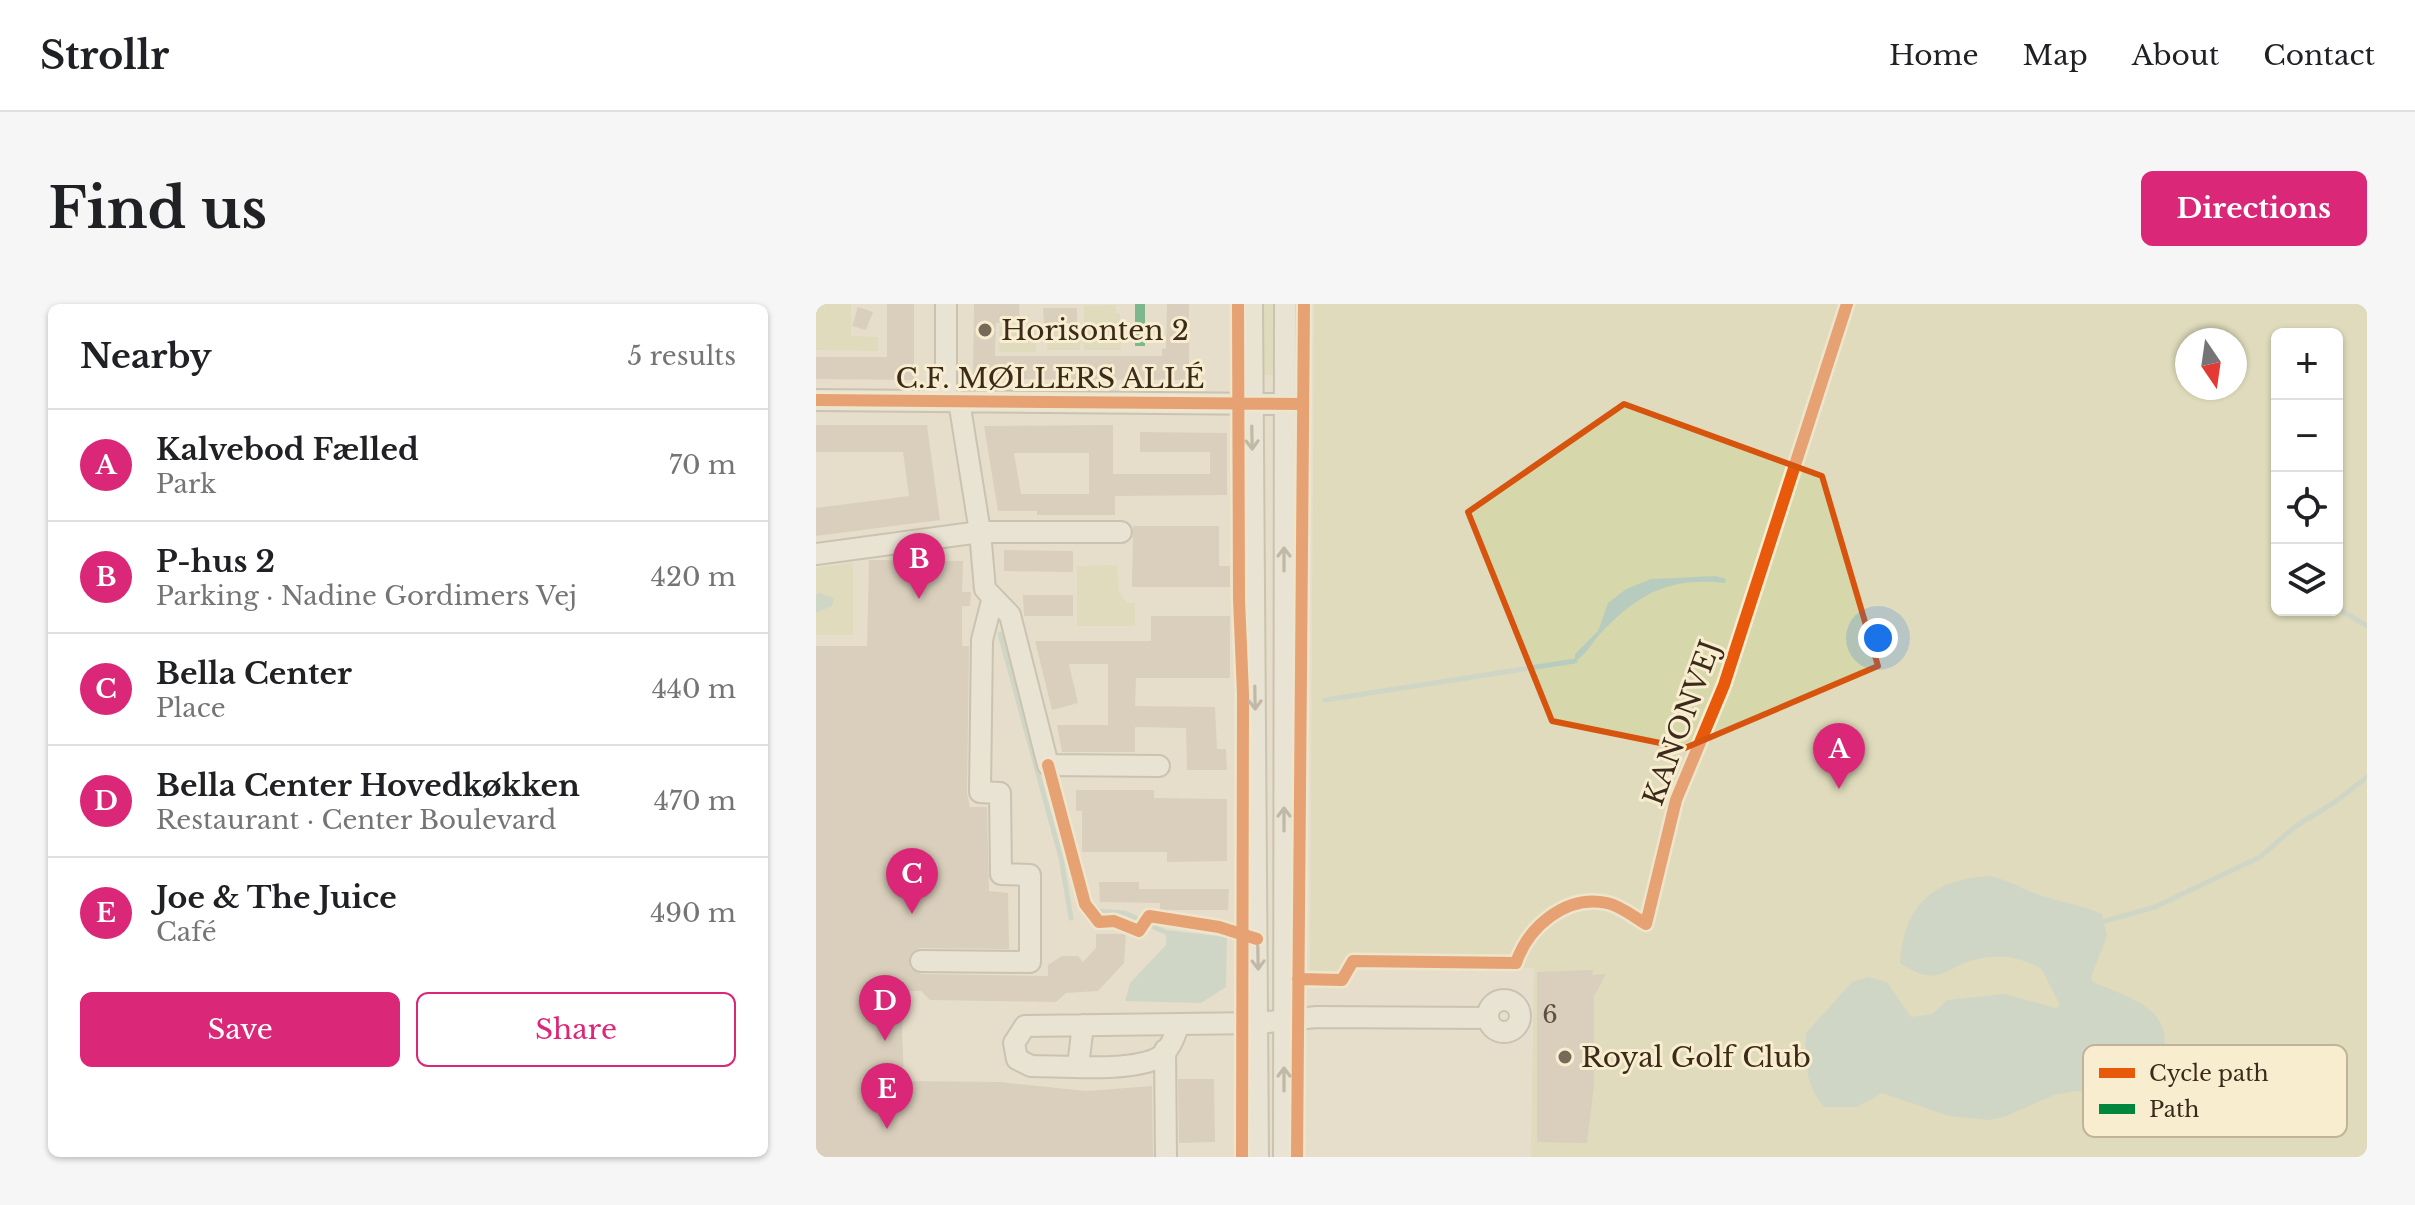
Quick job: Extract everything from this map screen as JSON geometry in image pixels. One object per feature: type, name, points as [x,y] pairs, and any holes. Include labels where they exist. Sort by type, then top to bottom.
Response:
[{"type":"street","name":"C.F. MØLLERS ALLÉ","points":[[946,304],[953,401]]},
{"type":"street","points":[[1252,304],[1258,1157]]},
{"type":"street","points":[[1284,1157],[1285,304]]},
{"type":"street","name":"C.F. MØLLERS ALLÉ","points":[[816,400],[1284,404]]},
{"type":"street","points":[[953,401],[980,532],[985,589],[992,601],[1010,615],[1048,765],[1159,766]]},
{"type":"street","points":[[816,554],[893,552],[980,532],[1121,532]]},
{"type":"street","points":[[921,961],[1030,962],[1030,875],[995,874],[1000,793],[975,792],[974,710],[983,627],[992,601]]},
{"type":"street","points":[[1179,1024],[1174,1039],[1160,1056],[1137,1064],[1031,1066],[1017,1059],[1014,1043],[1025,1026],[1083,1025],[1258,1023],[1317,1017],[1488,1018]]},
{"type":"street","points":[[1078,1066],[1083,1025]]},
{"type":"street","points":[[1165,1050],[1166,1157]]},
{"type":"highlighted area","points":[[1624,404],[1822,476],[1878,666],[1685,748],[1552,721],[1468,512]]},
{"type":"green space","points":[[816,304],[851,304],[851,336],[878,337],[878,351],[816,350]]},
{"type":"green space","points":[[1264,304],[1276,304],[1276,375],[1264,375]]},
{"type":"green space","points":[[1314,304],[2367,304],[2367,1157],[1531,1157],[1534,968],[1353,967],[1340,976],[1310,976]]},
{"type":"green space","points":[[1116,305],[1116,313],[1120,313],[1121,350],[1084,350],[1084,306]]},
{"type":"green space","points":[[999,326],[1036,326],[1036,352],[999,352]]},
{"type":"green space","points":[[1080,327],[1080,350],[1047,350],[1047,328]]},
{"type":"green space","points":[[853,563],[853,635],[816,635],[816,568]]},
{"type":"green space","points":[[1117,565],[1119,591],[1126,603],[1135,603],[1135,626],[1077,626],[1077,566]]},
{"type":"shaded area","points":[[1716,576],[1726,579],[1725,583],[1670,586],[1641,599],[1613,621],[1575,661],[1575,654],[1598,631],[1608,603],[1626,589],[1651,579]]},
{"type":"shaded area","points":[[816,594],[834,598],[832,606],[816,613]]},
{"type":"shaded area","points":[[1991,876],[2102,914],[2107,936],[2091,977],[2093,982],[2151,1011],[2164,1034],[2164,1045],[2083,1045],[2083,1092],[2054,1095],[2004,1117],[1988,1120],[1949,1116],[1882,1093],[1857,1107],[1825,1107],[1810,1082],[1806,1063],[1806,1033],[1852,982],[1868,977],[1887,982],[1911,1017],[1933,1014],[1947,1000],[2004,994],[2056,1008],[2060,1005],[2041,968],[2018,959],[1986,957],[1933,975],[1913,971],[1900,963],[1908,925],[1925,898],[1938,889],[1971,878]]},
{"type":"shaded area","points":[[1166,930],[1227,937],[1226,987],[1201,1003],[1125,1001],[1130,983],[1166,945]]},
{"type":"building","points":[[887,304],[914,304],[914,380],[816,379],[816,357],[887,357]]},
{"type":"building","name":"Horisonten 2","points":[[974,304],[1019,304],[1020,322],[996,323],[995,356],[1162,356],[1162,349],[1166,349],[1167,304],[1189,304],[1189,380],[973,379]]},
{"type":"building","points":[[858,307],[873,312],[866,330],[852,326]]},
{"type":"building","points":[[1043,308],[1077,308],[1077,323],[1044,323]]},
{"type":"building","points":[[816,425],[927,425],[940,520],[816,536],[816,508],[909,496],[903,452],[816,452]]},
{"type":"building","points":[[1113,425],[1113,474],[1210,474],[1210,452],[1140,452],[1140,432],[1227,433],[1227,495],[1115,496],[1115,515],[1037,515],[1037,511],[998,511],[984,426]],"holes":[[[1014,453],[1089,453],[1089,494],[1021,494]]]},
{"type":"building","points":[[1133,526],[1219,526],[1219,566],[1230,566],[1230,587],[1132,587]]},
{"type":"building","points":[[1004,550],[1073,551],[1073,572],[1004,571]]},
{"type":"building","points":[[869,560],[963,561],[962,592],[971,592],[970,606],[962,606],[962,646],[969,646],[967,793],[970,807],[987,807],[989,891],[1008,893],[1009,949],[920,948],[910,955],[910,968],[921,974],[1048,976],[1048,965],[1062,956],[1078,956],[1083,962],[1096,948],[1096,934],[1126,934],[1124,963],[1098,991],[1066,993],[1056,1002],[930,1000],[921,991],[906,991],[902,1029],[904,1081],[1000,1082],[1086,1091],[1152,1086],[1153,1157],[816,1157],[816,646],[867,646]]},
{"type":"building","points":[[1023,595],[1073,595],[1073,616],[1024,616]]},
{"type":"building","points":[[1151,616],[1230,616],[1230,678],[1136,678],[1135,706],[1215,707],[1217,749],[1226,749],[1227,770],[1187,770],[1186,728],[1135,727],[1135,752],[1062,752],[1057,725],[1108,725],[1108,664],[1069,664],[1078,703],[1052,710],[1035,641],[1151,641]]},
{"type":"building","points":[[1076,790],[1154,790],[1154,798],[1227,799],[1227,861],[1167,862],[1167,852],[1082,852],[1082,811],[1076,811]]},
{"type":"building","points":[[1099,882],[1139,882],[1139,889],[1229,889],[1228,910],[1160,910],[1160,903],[1100,902]]},
{"type":"building","name":"Royal Golf Club","points":[[1593,970],[1592,975],[1606,974],[1594,996],[1594,1085],[1587,1143],[1537,1142],[1537,972]]},
{"type":"building","points":[[1178,1079],[1214,1079],[1215,1142],[1179,1143]]},
{"type":"waterway","points":[[2343,612],[2367,626]]},
{"type":"waterway","points":[[1000,634],[1061,858],[1071,918]]},
{"type":"waterway","points":[[1325,700],[1575,661]]},
{"type":"waterway","points":[[2105,921],[2155,907],[2260,857],[2296,826],[2367,777]]},
{"type":"waterway","points":[[1097,911],[1125,913],[1165,932]]},
{"type":"marked path","points":[[1140,304],[1140,346]]},
{"type":"cycle path","points":[[1238,304],[1239,599],[1243,694],[1242,1157]]},
{"type":"cycle path","points":[[1297,1157],[1304,304]]},
{"type":"cycle path","name":"KANONVEJ","points":[[1298,979],[1342,980],[1353,961],[1516,963],[1539,926],[1563,909],[1577,904],[1612,904],[1646,924],[1676,800],[1724,685],[1847,304]]},
{"type":"cycle path","points":[[816,400],[1303,404]]},
{"type":"cycle path","points":[[1048,765],[1085,904],[1099,922],[1114,921],[1139,931],[1149,916],[1219,927],[1257,939]]},
{"type":"place","name":"Horisonten 2","points":[[985,330]]},
{"type":"place","name":"P-hus 2","points":[[919,599]]},
{"type":"place","name":"Kalvebod Fælled","points":[[1839,789]]},
{"type":"place","name":"Bella Center","points":[[912,914]]},
{"type":"place","name":"Bella Center Hovedkøkken","points":[[885,1041]]},
{"type":"place","name":"Royal Golf Club","points":[[1565,1057]]},
{"type":"place","name":"Joe & The Juice","points":[[887,1129]]}]
